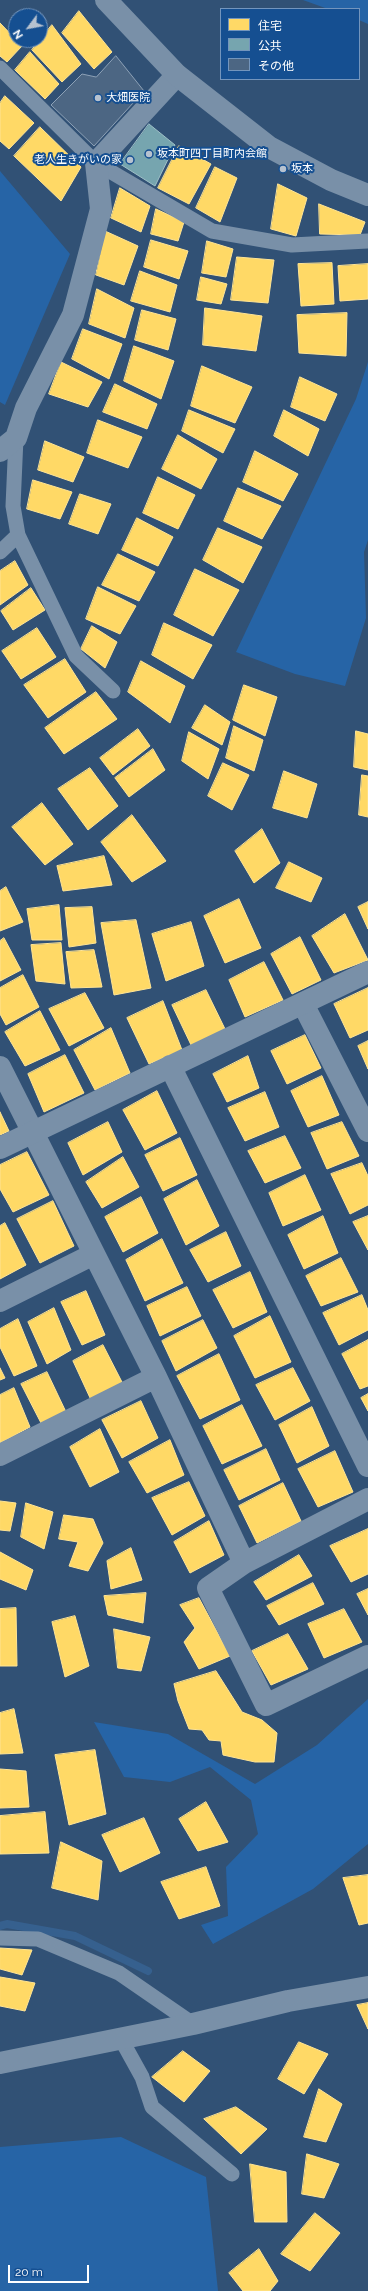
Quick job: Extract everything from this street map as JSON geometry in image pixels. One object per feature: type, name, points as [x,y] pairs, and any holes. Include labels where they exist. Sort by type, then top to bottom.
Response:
[{"type":"street","points":[[106,0],[177,75],[269,147],[331,180],[368,195]]},
{"type":"street","points":[[8,445],[73,315],[101,209],[96,163],[177,75]]},
{"type":"street","points":[[0,1148],[368,972]]},
{"type":"street","points":[[303,1004],[368,1131]]},
{"type":"street","points":[[0,1066],[156,1377],[244,1563]]},
{"type":"street","points":[[170,1066],[368,1466]]},
{"type":"street","points":[[0,1301],[94,1254]]},
{"type":"street","points":[[0,1455],[156,1377]]},
{"type":"street","points":[[368,1499],[244,1563],[208,1588],[266,1705],[368,1656]]},
{"type":"street","points":[[0,2063],[193,2024],[288,2001],[368,1987]]},
{"type":"lane","points":[[0,68],[96,163],[212,232],[292,245],[368,241]]},
{"type":"lane","points":[[8,445],[13,506],[18,535],[76,656],[113,691]]},
{"type":"lane","points":[[0,552],[18,535]]},
{"type":"lane","points":[[0,1938],[38,1939],[119,1973],[193,2024]]},
{"type":"lane","points":[[121,2039],[142,2078],[152,2107],[232,2174]]},
{"type":"shaded area","points":[[303,0],[368,0],[368,24],[360,20],[360,8],[325,8]]},
{"type":"shaded area","points":[[0,171],[70,254],[5,405],[0,402]]},
{"type":"shaded area","points":[[368,362],[368,540],[364,552],[366,618],[345,686],[295,674],[236,652],[356,399]]},
{"type":"shaded area","points":[[368,1699],[368,1844],[313,1889],[213,1944],[201,1925],[228,1916],[226,1867],[258,1834],[251,1800],[210,1767],[170,1782],[124,1777],[94,1722],[168,1734],[255,1784],[317,1745]]},
{"type":"shaded area","points":[[121,2137],[206,2177],[218,2291],[0,2291],[0,2147]]},
{"type":"building: 住宅","points":[[79,11],[112,52],[94,69],[62,33]]},
{"type":"building: 住宅","points":[[0,23],[8,31],[8,48],[20,48],[7,62],[0,56]]},
{"type":"building: 住宅","points":[[52,25],[81,64],[62,82],[32,50],[34,48],[48,48],[48,30]]},
{"type":"building: 住宅","points":[[30,52],[59,84],[45,99],[15,70]]},
{"type":"building: 住宅","points":[[5,96],[34,123],[9,149],[0,141],[0,103]]},
{"type":"building: 住宅","points":[[40,127],[81,167],[61,201],[14,156]]},
{"type":"building: 住宅","points":[[179,146],[211,164],[189,204],[158,188]]},
{"type":"building: 住宅","points":[[215,167],[237,178],[220,222],[196,208]]},
{"type":"building: 住宅","points":[[278,184],[307,198],[296,236],[271,229]]},
{"type":"building: 住宅","points":[[120,188],[150,206],[141,232],[111,218]]},
{"type":"building: 住宅","points":[[319,204],[365,222],[360,235],[320,234]]},
{"type":"building: 住宅","points":[[156,209],[184,222],[178,241],[151,234]]},
{"type":"building: 住宅","points":[[105,231],[138,246],[124,285],[96,275]]},
{"type":"building: 住宅","points":[[151,240],[188,251],[179,279],[144,267]]},
{"type":"building: 住宅","points":[[207,241],[233,249],[226,277],[202,273]]},
{"type":"building: 住宅","points":[[237,257],[274,260],[268,303],[231,300]]},
{"type":"building: 住宅","points":[[332,263],[334,304],[301,306],[298,264]]},
{"type":"building: 住宅","points":[[368,264],[368,299],[340,301],[338,266]]},
{"type":"building: 住宅","points":[[140,271],[177,285],[170,312],[131,301]]},
{"type":"building: 住宅","points":[[201,277],[227,284],[221,304],[197,300]]},
{"type":"building: 住宅","points":[[97,289],[134,308],[125,338],[89,324]]},
{"type":"building: 住宅","points":[[205,308],[262,316],[256,351],[203,345]]},
{"type":"building: 住宅","points":[[142,310],[176,319],[168,350],[135,340]]},
{"type":"building: 住宅","points":[[347,313],[346,356],[299,353],[297,315]]},
{"type":"building: 住宅","points":[[83,329],[122,344],[109,379],[72,359]]},
{"type":"building: 住宅","points":[[134,346],[174,361],[161,399],[124,381]]},
{"type":"building: 住宅","points":[[61,362],[102,382],[88,407],[49,394]]},
{"type":"building: 住宅","points":[[202,366],[252,387],[235,423],[191,406]]},
{"type":"building: 住宅","points":[[300,377],[337,394],[325,421],[291,407]]},
{"type":"building: 住宅","points":[[115,384],[157,404],[147,429],[103,412]]},
{"type":"building: 住宅","points":[[189,410],[235,429],[223,453],[182,431]]},
{"type":"building: 住宅","points":[[284,410],[319,429],[308,456],[274,436]]},
{"type":"building: 住宅","points":[[98,420],[142,437],[128,468],[87,453]]},
{"type":"building: 住宅","points":[[178,435],[217,459],[201,489],[162,469]]},
{"type":"building: 住宅","points":[[45,441],[84,457],[73,482],[38,470]]},
{"type":"building: 住宅","points":[[255,451],[298,474],[283,501],[243,482]]},
{"type":"building: 住宅","points":[[158,477],[195,495],[178,529],[143,513]]},
{"type":"building: 住宅","points":[[33,480],[72,492],[60,519],[27,509]]},
{"type":"building: 住宅","points":[[238,488],[281,506],[262,539],[224,521]]},
{"type":"building: 住宅","points":[[80,494],[111,504],[98,534],[69,524]]},
{"type":"building: 住宅","points":[[137,518],[173,537],[158,566],[122,550]]},
{"type":"building: 住宅","points":[[218,528],[262,547],[243,583],[203,560]]},
{"type":"building: 住宅","points":[[118,554],[155,572],[139,601],[102,585]]},
{"type":"building: 住宅","points":[[15,561],[28,585],[0,605],[0,571]]},
{"type":"building: 住宅","points":[[195,569],[239,590],[213,636],[174,615]]},
{"type":"building: 住宅","points":[[98,587],[136,606],[120,634],[86,619]]},
{"type":"building: 住宅","points":[[31,588],[45,610],[13,630],[1,611]]},
{"type":"building: 住宅","points":[[164,623],[212,645],[193,679],[152,655]]},
{"type":"building: 住宅","points":[[92,626],[117,642],[105,668],[81,649]]},
{"type":"building: 住宅","points":[[37,628],[56,657],[21,679],[2,651]]},
{"type":"building: 住宅","points":[[65,659],[86,692],[48,718],[24,685]]},
{"type":"building: 住宅","points":[[141,661],[185,686],[170,723],[128,692]]},
{"type":"building: 住宅","points":[[244,685],[277,697],[265,736],[233,720]]},
{"type":"building: 住宅","points":[[96,692],[117,719],[64,754],[45,728]]},
{"type":"building: 住宅","points":[[205,705],[230,722],[222,745],[192,728]]},
{"type":"building: 住宅","points":[[234,726],[263,740],[254,771],[226,758]]},
{"type":"building: 住宅","points":[[138,729],[150,746],[113,775],[100,758]]},
{"type":"building: 住宅","points":[[356,731],[368,734],[368,770],[354,767]]},
{"type":"building: 住宅","points":[[189,732],[219,749],[208,779],[182,761]]},
{"type":"building: 住宅","points":[[153,749],[165,770],[129,797],[115,778]]},
{"type":"building: 住宅","points":[[223,763],[249,775],[232,810],[208,796]]},
{"type":"building: 住宅","points":[[90,768],[118,806],[88,830],[58,789]]},
{"type":"building: 住宅","points":[[284,771],[317,784],[307,818],[273,808]]},
{"type":"building: 住宅","points":[[362,775],[368,776],[368,817],[359,815]]},
{"type":"building: 住宅","points":[[42,803],[73,844],[45,865],[12,827]]},
{"type":"building: 住宅","points":[[132,815],[166,861],[132,882],[101,842]]},
{"type":"building: 住宅","points":[[262,829],[280,863],[254,883],[235,851]]},
{"type":"building: 住宅","points":[[104,856],[112,885],[63,891],[57,866]]},
{"type":"building: 住宅","points":[[289,862],[322,878],[311,902],[276,888]]},
{"type":"building: 住宅","points":[[6,887],[23,922],[0,931],[0,891]]},
{"type":"building: 住宅","points":[[239,899],[261,948],[225,963],[204,916]]},
{"type":"building: 住宅","points":[[368,902],[368,929],[358,907]]},
{"type":"building: 住宅","points":[[59,905],[62,940],[32,940],[27,909]]},
{"type":"building: 住宅","points":[[92,907],[96,943],[69,947],[65,908]]},
{"type":"building: 住宅","points":[[345,914],[368,960],[334,973],[312,936]]},
{"type":"building: 住宅","points":[[136,920],[151,988],[114,995],[101,923]]},
{"type":"building: 住宅","points":[[191,922],[204,966],[166,981],[152,934]]},
{"type":"building: 住宅","points":[[300,937],[321,980],[292,994],[271,954]]},
{"type":"building: 住宅","points":[[4,938],[21,970],[0,981],[0,941]]},
{"type":"building: 住宅","points":[[61,943],[65,984],[36,981],[31,945]]},
{"type":"building: 住宅","points":[[94,950],[102,987],[71,988],[66,952]]},
{"type":"building: 住宅","points":[[264,962],[283,1000],[245,1017],[229,980]]},
{"type":"building: 住宅","points":[[23,975],[39,1007],[6,1025],[0,1014],[0,988]]},
{"type":"building: 住宅","points":[[368,988],[368,1030],[350,1038],[334,1004]]},
{"type":"building: 住宅","points":[[206,990],[226,1031],[192,1047],[172,1005]]},
{"type":"building: 住宅","points":[[85,993],[104,1028],[69,1046],[49,1009]]},
{"type":"building: 住宅","points":[[163,1001],[182,1050],[149,1064],[127,1018]]},
{"type":"building: 住宅","points":[[40,1011],[60,1050],[25,1066],[5,1032]]},
{"type":"building: 住宅","points":[[111,1028],[130,1073],[95,1090],[74,1050]]},
{"type":"building: 住宅","points":[[305,1035],[321,1068],[287,1084],[271,1051]]},
{"type":"building: 住宅","points":[[368,1041],[368,1069],[358,1046]]},
{"type":"building: 住宅","points":[[65,1055],[84,1093],[44,1112],[28,1074]]},
{"type":"building: 住宅","points":[[248,1056],[259,1088],[227,1102],[213,1074]]},
{"type":"building: 住宅","points":[[322,1076],[339,1115],[308,1127],[291,1091]]},
{"type":"building: 住宅","points":[[157,1091],[177,1133],[145,1150],[123,1110]]},
{"type":"building: 住宅","points":[[265,1092],[279,1127],[245,1141],[228,1108]]},
{"type":"building: 住宅","points":[[0,1112],[9,1131],[0,1135]]},
{"type":"building: 住宅","points":[[108,1122],[122,1152],[83,1175],[68,1143]]},
{"type":"building: 住宅","points":[[342,1122],[359,1156],[327,1169],[311,1133]]},
{"type":"building: 住宅","points":[[285,1136],[301,1168],[265,1183],[248,1151]]},
{"type":"building: 住宅","points":[[180,1138],[197,1175],[163,1191],[145,1155]]},
{"type":"building: 住宅","points":[[27,1152],[49,1195],[13,1212],[0,1189],[0,1165]]},
{"type":"building: 住宅","points":[[123,1157],[139,1187],[102,1208],[86,1182]]},
{"type":"building: 住宅","points":[[362,1163],[368,1176],[368,1205],[350,1214],[331,1174]]},
{"type":"building: 住宅","points":[[305,1175],[321,1210],[283,1226],[269,1193]]},
{"type":"building: 住宅","points":[[197,1180],[219,1226],[186,1245],[164,1199]]},
{"type":"building: 住宅","points":[[141,1197],[158,1233],[123,1252],[105,1217]]},
{"type":"building: 住宅","points":[[53,1201],[74,1246],[40,1263],[17,1219]]},
{"type":"building: 住宅","points":[[323,1216],[338,1253],[304,1269],[288,1235]]},
{"type":"building: 住宅","points":[[368,1216],[368,1250],[353,1222]]},
{"type":"building: 住宅","points":[[5,1223],[26,1265],[0,1279],[0,1226]]},
{"type":"building: 住宅","points":[[226,1232],[241,1266],[208,1282],[190,1250]]},
{"type":"building: 住宅","points":[[162,1239],[183,1283],[145,1301],[126,1260]]},
{"type":"building: 住宅","points":[[341,1258],[358,1292],[321,1306],[306,1276]]},
{"type":"building: 住宅","points":[[250,1272],[267,1312],[233,1328],[213,1290]]},
{"type":"building: 住宅","points":[[187,1287],[201,1316],[160,1336],[147,1306]]},
{"type":"building: 住宅","points":[[86,1291],[105,1335],[82,1345],[61,1302]]},
{"type":"building: 住宅","points":[[362,1295],[368,1310],[368,1330],[339,1345],[323,1313]]},
{"type":"building: 住宅","points":[[54,1308],[71,1350],[47,1364],[28,1322]]},
{"type":"building: 住宅","points":[[270,1316],[291,1362],[255,1378],[234,1336]]},
{"type":"building: 住宅","points":[[18,1319],[37,1366],[14,1376],[0,1347],[0,1329]]},
{"type":"building: 住宅","points":[[203,1320],[217,1348],[176,1371],[162,1341]]},
{"type":"building: 住宅","points":[[368,1340],[368,1386],[360,1389],[342,1354]]},
{"type":"building: 住宅","points":[[103,1345],[123,1384],[91,1400],[73,1361]]},
{"type":"building: 住宅","points":[[219,1354],[240,1400],[200,1419],[177,1376]]},
{"type":"building: 住宅","points":[[0,1368],[5,1378],[0,1380]]},
{"type":"building: 住宅","points":[[293,1368],[310,1401],[275,1420],[256,1385]]},
{"type":"building: 住宅","points":[[47,1372],[66,1412],[41,1423],[21,1384]]},
{"type":"building: 住宅","points":[[14,1388],[30,1427],[0,1443],[0,1395]]},
{"type":"building: 住宅","points":[[368,1394],[368,1411],[361,1398]]},
{"type":"building: 住宅","points":[[141,1401],[158,1438],[122,1458],[102,1420]]},
{"type":"building: 住宅","points":[[242,1405],[262,1446],[222,1464],[203,1426]]},
{"type":"building: 住宅","points":[[312,1407],[329,1446],[297,1463],[279,1425]]},
{"type":"building: 住宅","points":[[100,1429],[119,1472],[90,1487],[70,1447]]},
{"type":"building: 住宅","points":[[170,1440],[184,1475],[147,1493],[129,1462]]},
{"type":"building: 住宅","points":[[266,1449],[280,1480],[239,1500],[224,1470]]},
{"type":"building: 住宅","points":[[335,1451],[353,1492],[318,1507],[298,1469]]},
{"type":"building: 住宅","points":[[189,1482],[205,1516],[172,1535],[152,1498]]},
{"type":"building: 住宅","points":[[283,1483],[301,1521],[257,1543],[239,1506]]},
{"type":"building: 住宅","points":[[0,1501],[16,1503],[10,1531],[0,1530]]},
{"type":"building: 住宅","points":[[26,1503],[53,1512],[44,1549],[21,1537]]},
{"type":"building: 住宅","points":[[64,1515],[93,1519],[103,1543],[88,1571],[69,1566],[78,1542],[59,1539]]},
{"type":"building: 住宅","points":[[209,1521],[224,1555],[190,1573],[174,1542]]},
{"type":"building: 住宅","points":[[368,1529],[368,1574],[351,1582],[330,1546]]},
{"type":"building: 住宅","points":[[131,1548],[142,1580],[111,1589],[107,1561]]},
{"type":"building: 住宅","points":[[0,1552],[33,1570],[26,1590],[0,1579]]},
{"type":"building: 住宅","points":[[299,1555],[312,1576],[266,1600],[254,1582]]},
{"type":"building: 住宅","points":[[313,1583],[324,1604],[279,1625],[267,1606]]},
{"type":"building: 住宅","points":[[368,1589],[368,1615],[357,1594]]},
{"type":"building: 住宅","points":[[146,1593],[143,1623],[108,1615],[104,1596]]},
{"type":"building: 住宅","points":[[199,1598],[230,1656],[199,1669],[184,1642],[195,1628],[180,1605]]},
{"type":"building: 住宅","points":[[16,1608],[17,1666],[0,1666],[0,1609]]},
{"type":"building: 住宅","points":[[344,1609],[362,1642],[324,1658],[308,1624]]},
{"type":"building: 住宅","points":[[75,1616],[89,1666],[65,1677],[52,1622]]},
{"type":"building: 住宅","points":[[114,1629],[150,1637],[141,1671],[118,1668]]},
{"type":"building: 住宅","points":[[288,1634],[308,1669],[271,1685],[252,1651]]},
{"type":"building: 住宅","points":[[216,1671],[242,1712],[262,1720],[277,1733],[274,1762],[255,1762],[223,1755],[221,1741],[209,1740],[202,1730],[189,1729],[178,1701],[174,1684]]},
{"type":"building: 住宅","points":[[14,1709],[23,1753],[0,1754],[0,1713]]},
{"type":"building: 住宅","points":[[95,1750],[106,1814],[69,1825],[55,1755]]},
{"type":"building: 住宅","points":[[0,1769],[26,1771],[29,1807],[0,1808]]},
{"type":"building: 住宅","points":[[206,1802],[228,1842],[198,1851],[179,1819]]},
{"type":"building: 住宅","points":[[45,1812],[49,1853],[0,1854],[0,1816]]},
{"type":"building: 住宅","points":[[144,1818],[160,1853],[120,1872],[102,1835]]},
{"type":"building: 住宅","points":[[61,1842],[102,1861],[98,1900],[52,1888]]},
{"type":"building: 住宅","points":[[206,1867],[220,1906],[179,1919],[161,1882]]},
{"type":"building: 住宅","points":[[368,1875],[368,1923],[359,1925],[343,1878]]},
{"type":"building: 住宅","points":[[0,1948],[32,1950],[22,1975],[0,1969]]},
{"type":"building: 住宅","points":[[0,1977],[35,1983],[25,2011],[0,2006]]},
{"type":"building: 住宅","points":[[368,2003],[368,2029],[357,2005]]},
{"type":"building: 住宅","points":[[299,2042],[328,2054],[304,2094],[278,2079]]},
{"type":"building: 住宅","points":[[183,2051],[210,2071],[184,2102],[152,2077]]},
{"type":"building: 住宅","points":[[319,2089],[342,2104],[326,2142],[304,2137]]},
{"type":"building: 住宅","points":[[236,2107],[267,2129],[241,2154],[204,2119]]},
{"type":"building: 住宅","points":[[307,2154],[339,2164],[324,2198],[302,2194]]},
{"type":"building: 住宅","points":[[250,2164],[286,2172],[287,2222],[255,2222]]},
{"type":"building: 住宅","points":[[315,2213],[340,2233],[310,2271],[281,2254]]},
{"type":"building: 住宅","points":[[259,2249],[278,2281],[270,2291],[243,2291],[229,2273]]},
{"type":"building: 公共","name":"坂本町四丁目町内会館","points":[[149,124],[175,145],[155,186],[120,164]]},
{"type":"building: その他","name":"大畑医院","points":[[116,56],[144,91],[94,146],[51,105],[82,74],[96,77]]},
{"type":"waterway","points":[[0,1926],[7,1924],[75,1936],[148,1971]]},
{"type":"place","name":"大畑医院","points":[[98,98]]},
{"type":"place","name":"坂本町四丁目町内会館","points":[[149,154]]},
{"type":"place","name":"老人生きがいの家","points":[[130,160]]},
{"type":"place","name":"坂本","points":[[283,169]]}]
